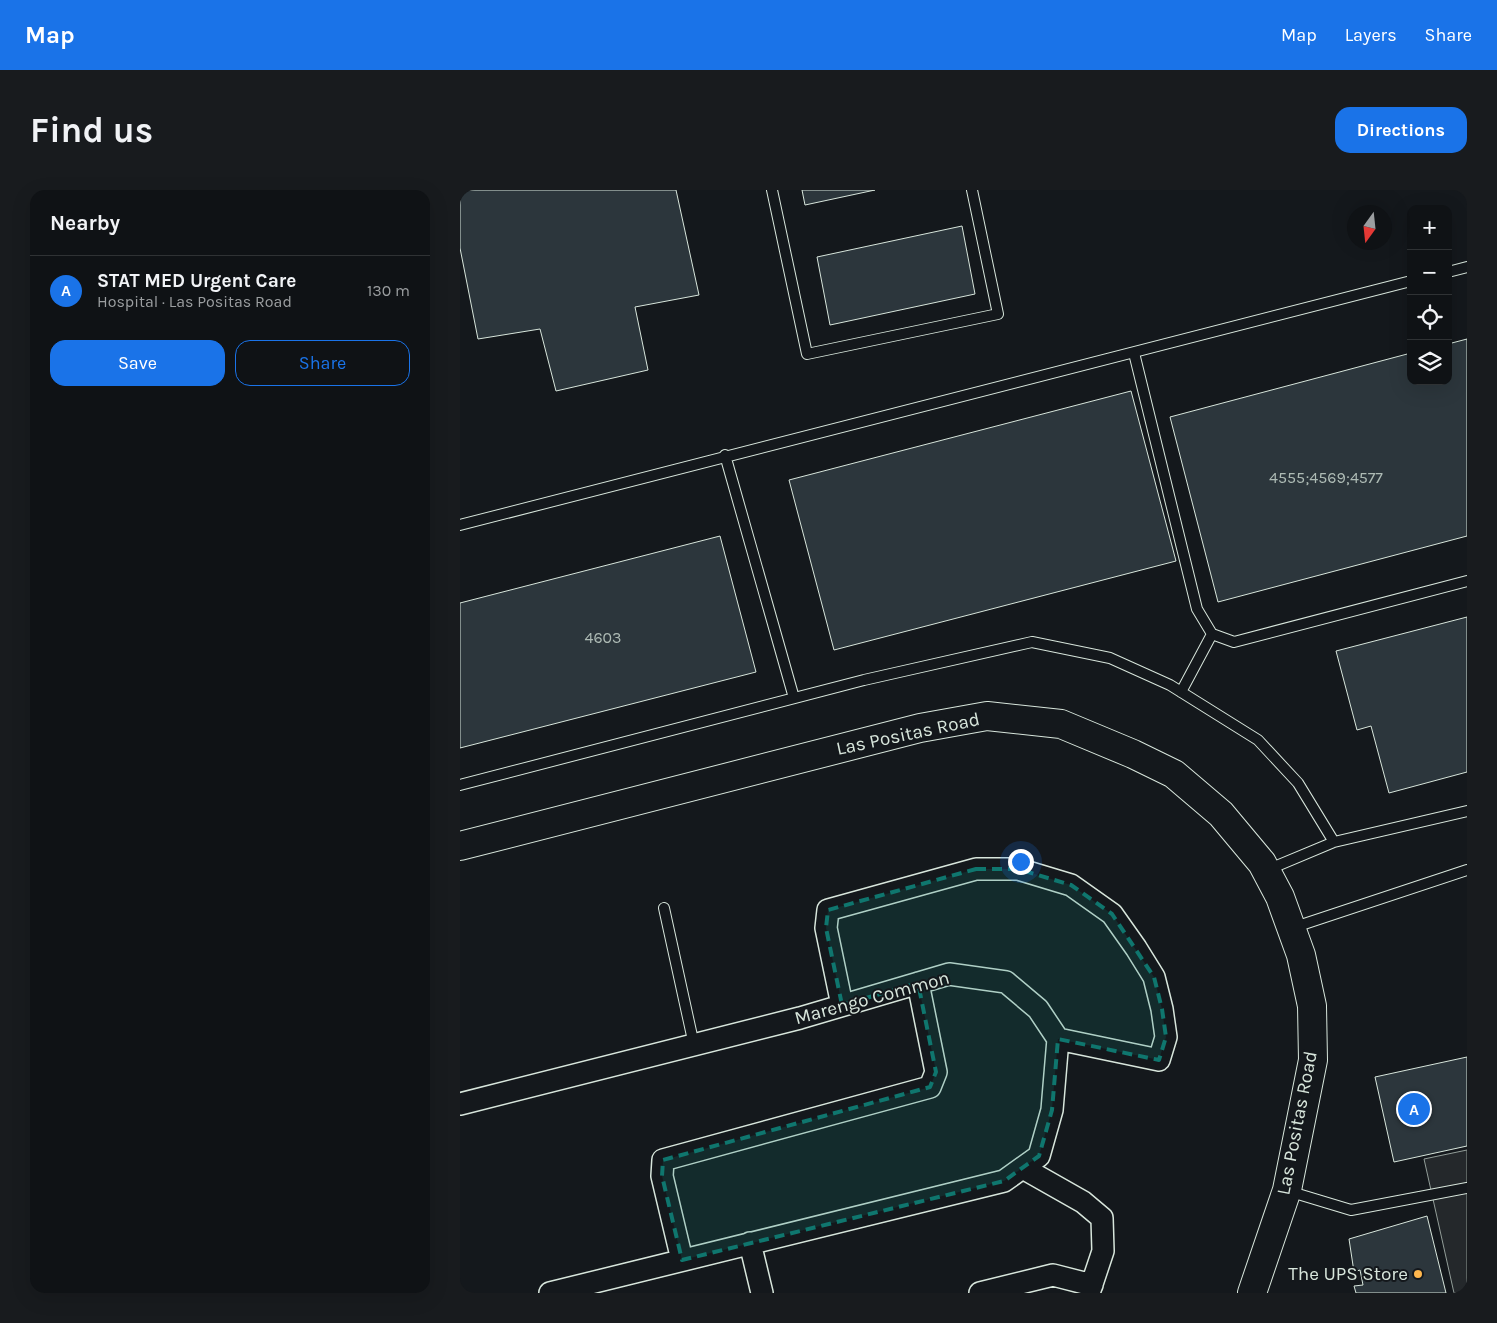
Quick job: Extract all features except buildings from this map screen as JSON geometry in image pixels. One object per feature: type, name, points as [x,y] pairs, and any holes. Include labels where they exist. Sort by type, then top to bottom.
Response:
[{"type":"main road","name":"Las Positas Road","points":[[460,846],[920,728],[986,716],[1061,724],[1133,754],[1174,774],[1221,814],[1262,863],[1280,896],[1301,954],[1312,1006],[1313,1060],[1287,1190],[1252,1293]]},
{"type":"street","points":[[550,1293],[1004,1181],[1039,1156],[1052,1110],[1058,1039],[1159,1060],[1166,1037],[1162,1009],[1154,977],[1112,914],[1071,885],[1018,869],[976,870],[828,910],[826,928],[842,1005]]},
{"type":"street","name":"Marengo Common","points":[[460,1104],[800,1018],[949,974],[1006,982],[1038,1009],[1058,1039]]},
{"type":"street","points":[[682,1260],[662,1176],[663,1160],[930,1087],[936,1072],[918,983]]},
{"type":"street","points":[[980,1293],[1053,1275],[1091,1289],[1103,1251],[1102,1218],[1083,1202],[1023,1168]]},
{"type":"street","points":[[750,1243],[762,1293]]},
{"type":"lane","points":[[772,190],[806,354],[998,314],[972,190]]},
{"type":"lane","points":[[1452,271],[1467,267]]},
{"type":"lane","points":[[460,525],[725,455],[1134,353],[1407,282]]},
{"type":"lane","points":[[1134,353],[1197,608],[1212,634],[1234,642],[1467,581]]},
{"type":"lane","points":[[725,455],[794,698]]},
{"type":"lane","points":[[1181,692],[1212,634]]},
{"type":"lane","points":[[460,785],[864,680],[1032,642],[1110,658],[1170,685],[1258,740],[1298,783],[1334,842]]},
{"type":"lane","points":[[1266,870],[1334,842],[1467,811]]},
{"type":"lane","points":[[1291,928],[1467,870]]},
{"type":"lane","points":[[664,908],[694,1045]]},
{"type":"lane","points":[[1287,1190],[1351,1210],[1467,1188]]},
{"type":"highlighted area","points":[[976,869],[1018,869],[1071,885],[1112,914],[1154,977],[1162,1009],[1166,1037],[1159,1060],[1058,1039],[1052,1110],[1039,1156],[1004,1181],[682,1260],[662,1176],[663,1160],[930,1087],[936,1072],[918,983],[842,1005],[826,928],[828,910]]},
{"type":"shaded area","points":[[1467,1150],[1467,1293],[1454,1293],[1424,1159]]},
{"type":"place","name":"STAT MED Urgent Care","points":[[1414,1109]]},
{"type":"place","name":"The UPS Store","points":[[1418,1274]]}]
